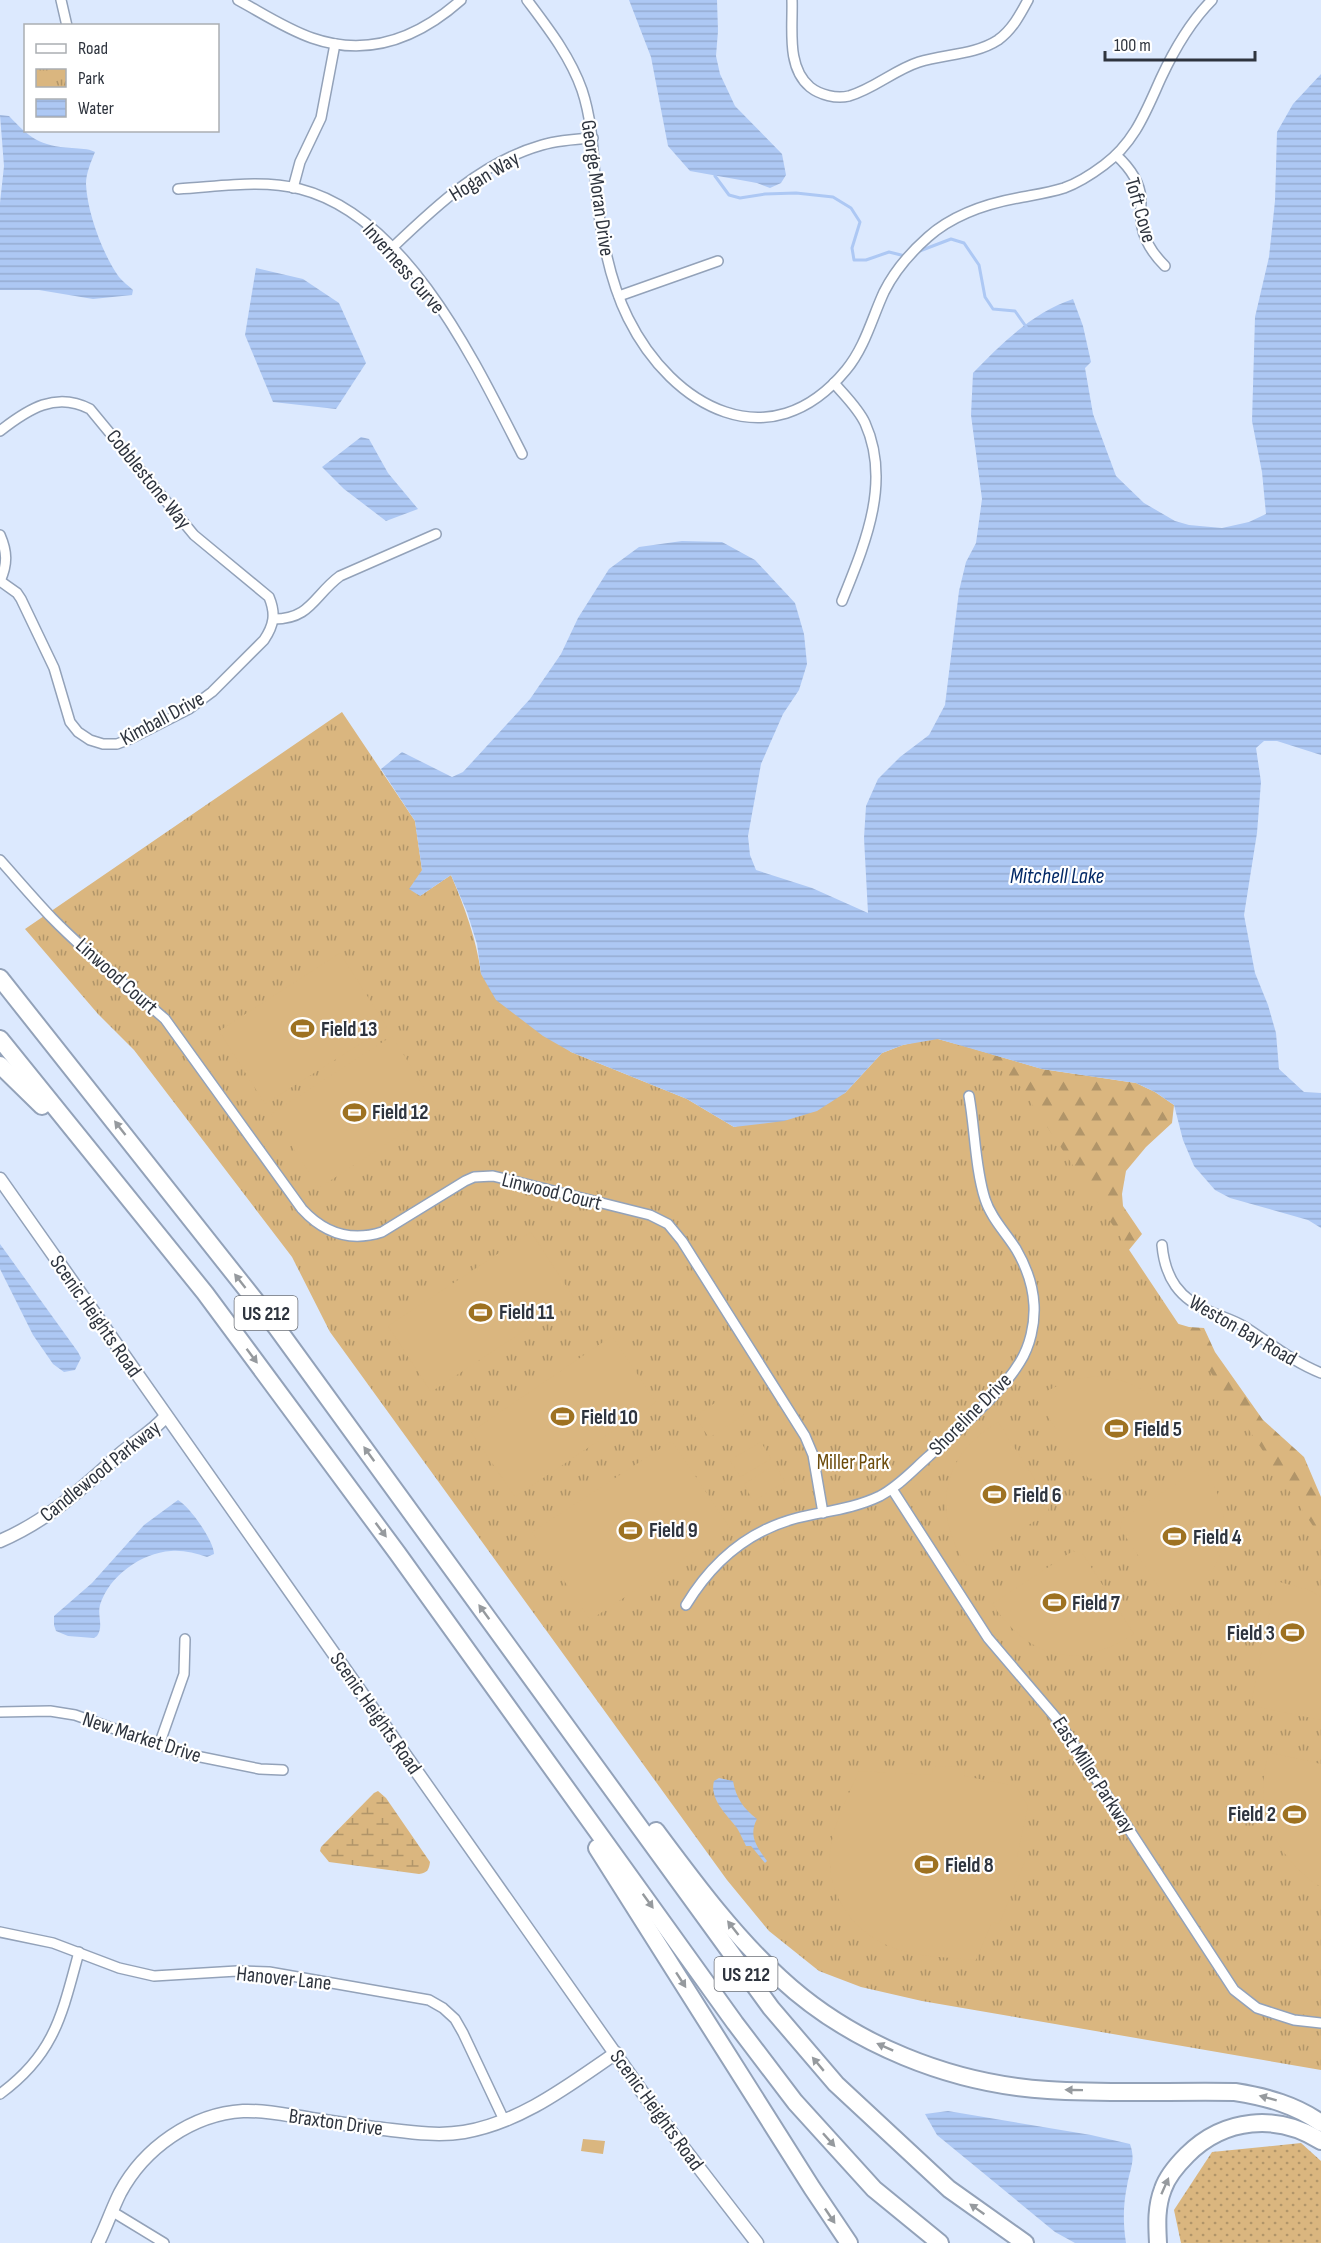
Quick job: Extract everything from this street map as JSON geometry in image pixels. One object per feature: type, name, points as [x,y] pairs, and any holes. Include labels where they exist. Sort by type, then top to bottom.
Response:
[{"type":"highway","name":"US 212","points":[[0,978],[277,1328],[771,2008],[836,2084],[949,2189],[1025,2243]]},
{"type":"highway","name":"US 212","points":[[0,1039],[205,1293],[398,1554],[735,2023],[795,2102],[874,2189],[940,2243]]},
{"type":"highway","points":[[0,1065],[37,1100],[100,1176],[205,1293]]},
{"type":"highway","points":[[519,1659],[565,1710],[744,1942],[781,1978],[813,2004],[866,2039],[940,2069],[978,2079],[1048,2090],[1235,2092],[1282,2102],[1307,2113],[1321,2123]]},
{"type":"highway","points":[[491,1683],[849,2243]]},
{"type":"highway","points":[[1158,2243],[1156,2217],[1163,2187],[1179,2162],[1200,2142],[1224,2129],[1249,2123],[1273,2123],[1305,2131],[1321,2141]]},
{"type":"street","points":[[61,0],[67,24]]},
{"type":"street","points":[[238,0],[249,3],[310,38],[335,44],[368,45],[391,42],[413,34],[434,23],[461,0]]},
{"type":"street","name":"George Moran Drive","points":[[527,0],[570,63],[581,88],[592,138],[603,239],[619,296],[639,341],[678,385],[702,403],[720,412],[740,417],[760,417],[798,409],[834,384],[858,354],[886,289],[912,252],[950,221],[996,202],[1044,194],[1066,187],[1087,177],[1116,155],[1138,129],[1173,54],[1189,27],[1212,0]]},
{"type":"street","points":[[792,0],[793,53],[796,66],[810,87],[822,94],[835,97],[848,96],[918,63],[986,46],[999,39],[1010,28],[1028,0]]},
{"type":"street","points":[[293,188],[300,162],[321,118],[335,44]]},
{"type":"street","name":"Hogan Way","points":[[392,248],[456,189],[512,157],[544,144],[592,138]]},
{"type":"street","name":"Toft Cove","points":[[1116,155],[1125,164],[1139,187],[1141,226],[1154,255],[1165,266]]},
{"type":"street","name":"Inverness Curve","points":[[178,189],[250,185],[293,188],[324,196],[363,220],[392,248],[424,286],[453,327],[478,369],[522,454]]},
{"type":"street","points":[[619,296],[718,261]]},
{"type":"street","points":[[834,384],[848,399],[865,424],[875,464],[876,489],[873,516],[866,541],[842,601]]},
{"type":"street","name":"Cobblestone Way","points":[[0,431],[26,414],[54,402],[66,400],[90,409],[194,535],[269,597],[274,619]]},
{"type":"street","points":[[274,619],[297,616],[311,606],[328,585],[340,576],[436,534]]},
{"type":"street","points":[[0,535],[7,562],[0,581]]},
{"type":"street","name":"Kimball Drive","points":[[0,581],[17,592],[21,598],[54,668],[70,722],[78,732],[90,740],[103,744],[117,744],[130,739],[201,701],[264,640],[271,630],[274,619]]},
{"type":"street","name":"Linwood Court","points":[[0,860],[52,918],[165,1019],[302,1209],[317,1224],[327,1230],[350,1236],[373,1235],[395,1226],[465,1181],[474,1177],[493,1176],[650,1215],[668,1224],[682,1241],[746,1339],[806,1436],[813,1455],[823,1513]]},
{"type":"street","name":"Shoreline Drive","points":[[686,1605],[705,1575],[740,1543],[774,1525],[852,1508],[891,1489],[964,1423],[1011,1376],[1021,1361],[1031,1334],[1034,1305],[1029,1276],[1017,1250],[985,1199],[969,1096]]},
{"type":"street","name":"Scenic Heights Road","points":[[0,1179],[678,2142],[757,2243]]},
{"type":"street","name":"Weston Bay Road","points":[[1162,1245],[1164,1262],[1170,1279],[1195,1305],[1242,1326],[1292,1358],[1321,1373]]},
{"type":"street","name":"Candlewood Parkway","points":[[0,1541],[43,1519],[69,1500],[121,1453],[157,1427],[166,1416]]},
{"type":"street","name":"East Miller Parkway","points":[[891,1489],[988,1638],[1057,1719],[1234,1990],[1257,2008],[1293,2020],[1321,2023]]},
{"type":"street","points":[[159,1745],[184,1674],[185,1639]]},
{"type":"street","name":"New Market Drive","points":[[0,1712],[51,1711],[75,1715],[186,1754],[260,1769],[283,1770]]},
{"type":"street","name":"Hanover Lane","points":[[0,1932],[53,1943],[119,1968],[154,1976],[237,1971],[269,1972],[429,2000],[443,2008],[463,2033],[504,2120]]},
{"type":"street","points":[[0,2094],[22,2077],[40,2057],[54,2035],[79,1952]]},
{"type":"street","name":"Braxton Drive","points":[[98,2243],[120,2193],[150,2152],[170,2137],[215,2116],[243,2111],[384,2129],[437,2134],[462,2132],[504,2120],[538,2104],[616,2053]]},
{"type":"street","points":[[113,2212],[164,2243]]},
{"type":"green space","name":"Miller Park","points":[[342,712],[415,821],[422,870],[420,896],[451,875],[469,923],[481,973],[571,1052],[687,1099],[734,1127],[845,1093],[882,1053],[929,1039],[938,1039],[971,1048],[1018,1083],[1321,1538],[1321,2070],[922,2001],[861,1987],[819,1971],[769,1931],[727,1880],[330,1332],[292,1257],[134,1050],[98,1014],[25,929]]},
{"type":"green space","name":"Field 13","points":[[340,953],[387,1027],[265,1104],[219,1031]]},
{"type":"green space","name":"Field 12","points":[[392,1036],[438,1110],[319,1188],[271,1114]]},
{"type":"green space","points":[[971,1048],[1042,1069],[1136,1083],[1174,1105],[1172,1123],[1146,1147],[1126,1171],[1122,1194],[1123,1206],[1142,1234],[1124,1256],[1172,1322],[1204,1328],[1215,1352],[1263,1420],[1304,1457],[1321,1497],[1321,1573],[968,1077]]},
{"type":"green space","name":"Field 11","points":[[531,1232],[574,1298],[431,1392],[388,1326]]},
{"type":"green space","name":"Field 10","points":[[612,1336],[656,1402],[515,1497],[471,1432]]},
{"type":"green space","name":"Field 5","points":[[1098,1376],[1123,1381],[1144,1392],[1163,1407],[1178,1428],[1099,1480],[1088,1478],[1035,1397],[1069,1380]]},
{"type":"green space","points":[[730,1393],[744,1415],[709,1438],[695,1416]]},
{"type":"green space","name":"Field 6","points":[[998,1422],[1050,1503],[1048,1512],[967,1566],[956,1546],[949,1526],[946,1506],[948,1486],[954,1468],[964,1451],[979,1435]]},
{"type":"green space","name":"Field 9","points":[[672,1441],[730,1528],[590,1620],[532,1532]]},
{"type":"green space","points":[[761,1442],[771,1459],[740,1477],[730,1460]]},
{"type":"green space","points":[[775,1465],[785,1482],[753,1501],[744,1484]]},
{"type":"green space","name":"Field 4","points":[[1203,1466],[1215,1487],[1222,1507],[1225,1526],[1223,1545],[1217,1562],[1207,1579],[1173,1609],[1120,1528],[1122,1519]]},
{"type":"green space","name":"Field 7","points":[[1073,1551],[1082,1553],[1134,1634],[1113,1646],[1093,1653],[1056,1654],[1022,1637],[992,1604]]},
{"type":"green space","name":"Field 3","points":[[1276,1581],[1309,1590],[1321,1597],[1321,1720],[1258,1707],[1252,1698]]},
{"type":"green space","name":"Field 2","points":[[1268,1752],[1321,1764],[1321,1887],[1309,1879],[1288,1858],[1267,1819],[1263,1790]]},
{"type":"green space","name":"Field 8","points":[[933,1766],[965,1767],[964,1776],[1016,1786],[1028,1806],[1017,1857],[1025,1861],[999,1924],[992,1922],[976,1960],[903,1951],[873,1937],[849,1916],[840,1902],[830,1871],[831,1843],[834,1832],[859,1771],[932,1775]]},
{"type":"green space","points":[[378,1791],[386,1798],[430,1862],[426,1872],[419,1874],[329,1862],[320,1851],[321,1847]]},
{"type":"green space","points":[[583,2139],[605,2141],[603,2154],[581,2151]]},
{"type":"green space","points":[[1301,2143],[1321,2161],[1321,2243],[1181,2243],[1174,2210],[1212,2152]]},
{"type":"water","points":[[629,0],[717,0],[716,56],[720,74],[735,106],[782,154],[786,175],[781,183],[770,188],[757,183],[690,171],[668,146],[651,57]]},
{"type":"water","name":"Mitchell Lake","points":[[1321,74],[1321,755],[1277,741],[1264,741],[1256,748],[1261,782],[1257,833],[1244,915],[1255,973],[1276,1033],[1279,1069],[1304,1092],[1321,1093],[1321,1228],[1308,1220],[1230,1198],[1215,1190],[1194,1166],[1183,1140],[1174,1105],[1136,1083],[1042,1069],[938,1039],[903,1045],[882,1053],[845,1093],[817,1111],[784,1121],[734,1127],[687,1099],[571,1052],[543,1036],[496,1000],[481,974],[477,944],[467,912],[451,875],[420,896],[409,889],[422,870],[415,821],[381,769],[402,752],[452,777],[463,772],[530,699],[561,654],[578,618],[609,569],[639,547],[682,541],[722,542],[755,560],[795,603],[804,634],[807,664],[799,690],[783,714],[761,764],[748,836],[750,855],[756,870],[812,888],[868,913],[864,838],[866,806],[878,779],[900,757],[929,735],[945,705],[959,591],[966,562],[976,543],[982,499],[971,415],[973,373],[1018,330],[1044,312],[1073,299],[1083,326],[1091,362],[1085,368],[1093,414],[1116,476],[1144,503],[1175,521],[1189,525],[1222,528],[1249,522],[1266,514],[1262,472],[1252,421],[1255,317],[1269,257],[1275,201],[1277,132],[1293,104]]},
{"type":"water","points":[[0,115],[9,116],[24,132],[43,143],[95,152],[86,180],[89,207],[107,257],[119,277],[133,290],[132,295],[93,299],[39,290],[0,290],[0,203],[4,166]]},
{"type":"water","points":[[256,268],[303,279],[339,303],[366,363],[336,409],[273,402],[245,335]]},
{"type":"water","points":[[361,437],[369,439],[388,473],[418,509],[386,521],[344,489],[322,467]]},
{"type":"water","points":[[0,1244],[78,1352],[81,1358],[75,1370],[64,1372],[53,1364],[33,1335],[0,1269]]},
{"type":"water","points":[[178,1500],[201,1525],[214,1554],[207,1557],[189,1552],[171,1551],[138,1561],[119,1576],[104,1594],[100,1605],[100,1628],[97,1636],[94,1638],[68,1636],[56,1631],[54,1616],[92,1583],[144,1525]]},
{"type":"water","points":[[719,1778],[733,1781],[741,1802],[757,1819],[753,1831],[757,1846],[767,1861],[765,1863],[751,1846],[746,1846],[737,1828],[716,1800],[713,1788],[714,1781]]},
{"type":"water","points":[[948,2111],[1091,2135],[1130,2144],[1132,2160],[1124,2207],[1126,2243],[1075,2243],[1055,2232],[937,2135],[925,2114]]},
{"type":"waterway","points":[[715,176],[729,195],[740,198],[796,193],[833,197],[851,208],[860,222],[852,248],[854,260],[866,260],[889,252],[905,256]]},
{"type":"waterway","points":[[917,252],[951,239],[964,243],[979,265],[985,297],[993,309],[1015,311],[1027,328]]},
{"type":"place","name":"Field 13","points":[[303,1029]]},
{"type":"place","name":"Field 12","points":[[354,1112]]},
{"type":"place","name":"Field 11","points":[[481,1312]]},
{"type":"place","name":"Field 10","points":[[563,1417]]},
{"type":"place","name":"Field 5","points":[[1116,1429]]},
{"type":"place","name":"Field 6","points":[[995,1495]]},
{"type":"place","name":"Field 9","points":[[631,1530]]},
{"type":"place","name":"Field 4","points":[[1175,1537]]},
{"type":"place","name":"Field 7","points":[[1054,1603]]},
{"type":"place","name":"Field 3","points":[[1293,1633]]},
{"type":"place","name":"Field 2","points":[[1294,1814]]},
{"type":"place","name":"Field 8","points":[[927,1865]]}]
